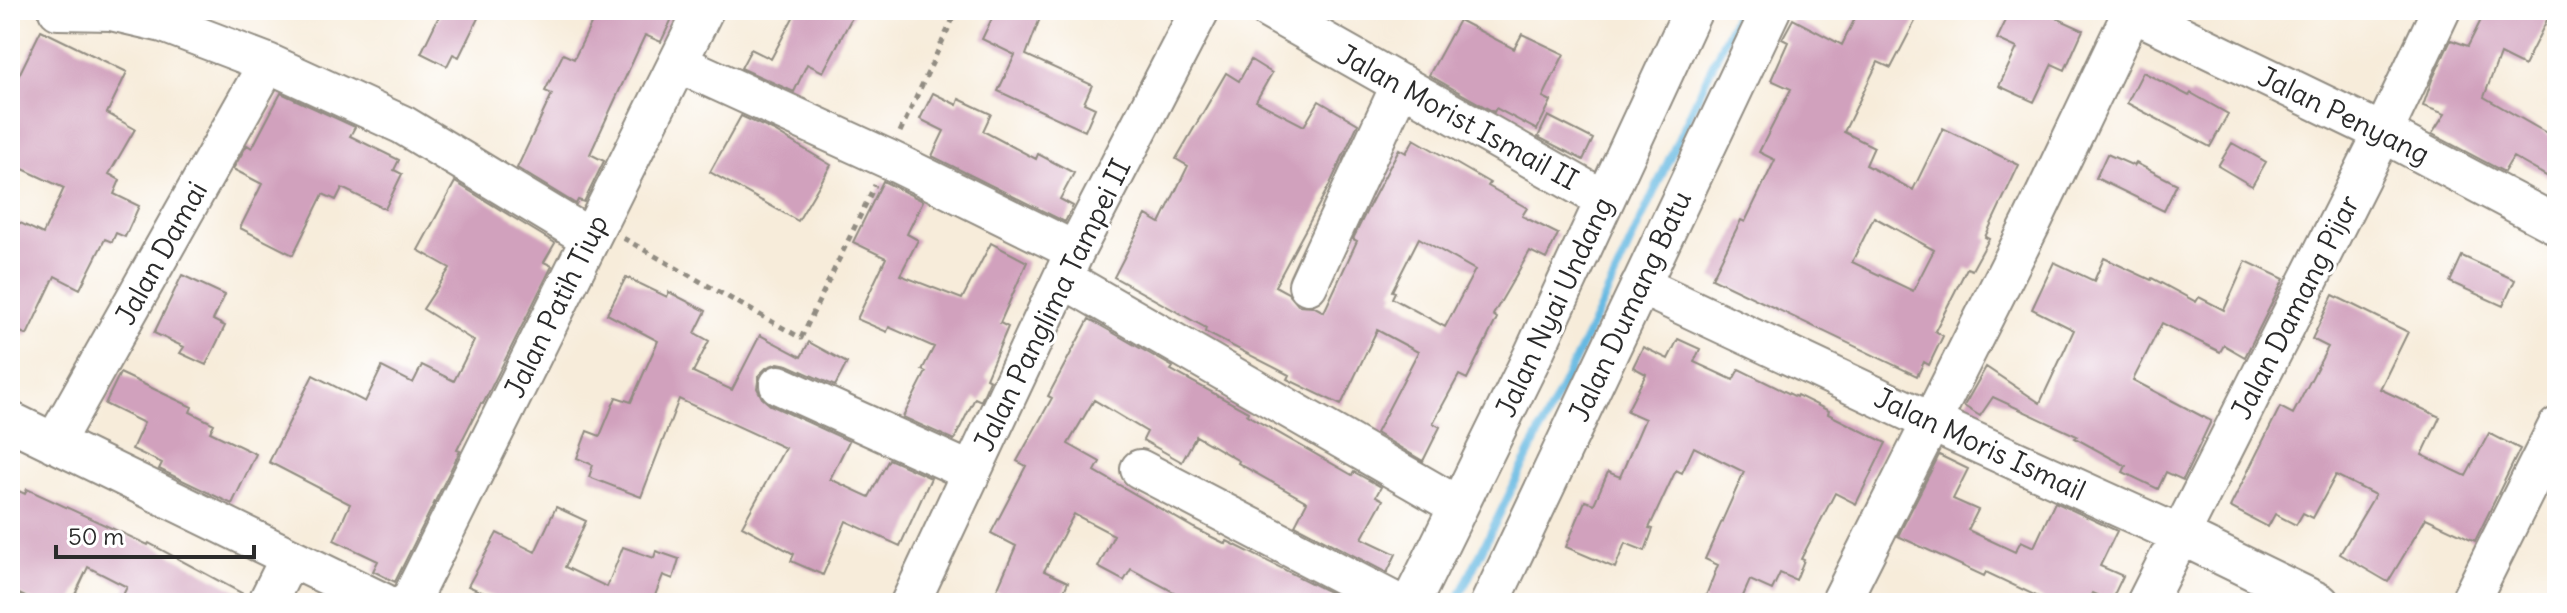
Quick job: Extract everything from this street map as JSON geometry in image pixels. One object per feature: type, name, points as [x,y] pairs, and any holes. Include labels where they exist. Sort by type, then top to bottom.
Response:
[{"type":"street","points":[[58,10],[111,11],[163,23],[268,63],[403,125],[594,231]]},
{"type":"street","name":"Jalan Patih Tiup","points":[[409,603],[704,10]]},
{"type":"street","name":"Jalan Panglima Tampei II","points":[[910,603],[1069,265],[1200,10]]},
{"type":"street","name":"Jalan Morist Ismail II","points":[[1269,10],[1605,200]]},
{"type":"street","name":"Jalan Nyai Undang","points":[[1411,603],[1533,355],[1693,10]]},
{"type":"street","name":"Jalan Dumang Batu","points":[[1490,603],[1771,10]]},
{"type":"street","name":"Jalan Damang Pijar","points":[[2146,603],[2383,133],[2441,10]]},
{"type":"street","points":[[1840,603],[2031,224],[2131,11]]},
{"type":"street","name":"Jalan Penyang","points":[[2131,11],[2383,133],[2557,225]]},
{"type":"street","name":"Jalan Damai","points":[[54,443],[268,63]]},
{"type":"street","points":[[678,63],[888,159],[1069,265],[1458,506]]},
{"type":"street","points":[[1308,285],[1401,84]]},
{"type":"street","name":"Jalan Moris Ismail","points":[[1640,285],[2320,603]]},
{"type":"street","points":[[779,385],[971,472]]},
{"type":"street","points":[[10,421],[384,603]]},
{"type":"street","points":[[2469,603],[2548,468],[2557,427]]},
{"type":"street","points":[[1140,469],[1397,603]]},
{"type":"street","points":[[267,603],[290,557]]},
{"type":"path","points":[[594,231],[801,338],[957,10]]},
{"type":"building","points":[[442,10],[482,10],[459,57],[453,54],[447,66],[421,53]]},
{"type":"building","points":[[598,10],[676,10],[661,42],[645,35],[590,154],[604,161],[584,202],[578,200],[576,204],[517,168],[552,94],[545,91],[563,54],[574,59]]},
{"type":"building","points":[[797,10],[856,10],[823,72],[807,64],[794,92],[741,68],[751,49],[771,59]]},
{"type":"building","points":[[996,10],[1043,10],[1026,55],[1092,85],[1084,103],[1095,108],[1085,131],[998,91],[1015,55],[982,39]]},
{"type":"building","points":[[1859,10],[1921,10],[1891,68],[1878,62],[1844,132],[1874,147],[1866,165],[1913,190],[1943,128],[2019,165],[1985,237],[1989,239],[1972,270],[1967,268],[1935,331],[1943,336],[1929,365],[1924,362],[1917,376],[1712,278],[1741,220],[1745,222],[1775,160],[1759,152],[1791,89],[1771,80],[1788,42],[1782,39],[1793,19],[1842,45]],"holes":[[[1874,217],[1934,250],[1913,291],[1852,262]]]},
{"type":"building","points":[[2011,10],[2039,10],[2083,30],[2065,70],[2052,64],[2034,102],[1999,86],[2017,48],[1997,39]]},
{"type":"building","points":[[2486,10],[2552,10],[2524,66],[2500,54],[2484,97],[2557,139],[2557,182],[2513,157],[2504,172],[2432,134],[2445,114],[2423,106],[2432,80],[2451,40],[2468,46]]},
{"type":"building","points":[[1459,20],[1514,49],[1522,34],[1564,54],[1543,97],[1551,101],[1537,130],[1496,108],[1494,112],[1429,75]]},
{"type":"building","points":[[41,30],[127,72],[107,113],[135,129],[109,174],[120,180],[114,194],[139,206],[125,237],[116,233],[112,242],[105,239],[80,289],[55,276],[27,335],[10,327],[10,218],[43,234],[64,188],[10,163],[10,71],[19,75]]},
{"type":"building","points":[[1251,60],[1272,73],[1256,101],[1304,126],[1319,101],[1358,124],[1330,184],[1275,286],[1288,293],[1298,305],[1313,306],[1324,312],[1357,241],[1353,239],[1367,210],[1399,149],[1406,153],[1414,139],[1490,183],[1488,186],[1527,208],[1522,216],[1558,234],[1546,259],[1530,251],[1493,315],[1497,318],[1467,379],[1459,375],[1433,423],[1440,427],[1423,461],[1376,433],[1418,352],[1377,330],[1341,405],[1287,379],[1289,375],[1205,332],[1206,328],[1114,277],[1146,215],[1160,223],[1188,166],[1176,159],[1226,73],[1239,81]],"holes":[[[1419,238],[1475,270],[1445,327],[1392,298],[1395,292],[1392,291]]]},
{"type":"building","points":[[2143,72],[2189,96],[2191,93],[2228,114],[2210,147],[2127,103]]},
{"type":"building","points":[[281,93],[355,127],[350,136],[399,160],[394,170],[402,174],[385,209],[342,188],[336,200],[323,194],[293,255],[240,228],[262,184],[233,169],[247,145],[252,148]]},
{"type":"building","points":[[933,93],[957,105],[959,99],[991,114],[983,131],[1036,159],[1038,154],[1074,173],[1060,199],[1073,206],[1065,222],[932,156],[944,131],[920,119]]},
{"type":"building","points":[[741,116],[774,131],[831,165],[798,221],[710,172]]},
{"type":"building","points":[[1548,116],[1593,139],[1583,160],[1538,137]]},
{"type":"building","points":[[2232,143],[2266,162],[2252,186],[2218,166]]},
{"type":"building","points":[[2107,154],[2134,166],[2136,163],[2177,184],[2164,211],[2096,178]]},
{"type":"building","points":[[883,181],[923,201],[907,234],[918,240],[900,275],[962,299],[991,243],[1027,262],[1000,323],[1008,327],[986,378],[990,380],[981,401],[975,398],[954,440],[903,417],[926,372],[922,370],[934,347],[889,327],[887,332],[857,319],[886,258],[853,242]]},
{"type":"building","points":[[455,182],[555,243],[544,262],[552,266],[457,450],[460,451],[395,582],[373,571],[378,561],[334,540],[350,504],[269,462],[313,375],[365,402],[382,367],[413,383],[422,365],[454,381],[474,341],[423,309],[450,268],[418,250]]},
{"type":"building","points":[[2462,256],[2515,280],[2503,306],[2450,282]]},
{"type":"building","points":[[2104,258],[2152,278],[2196,302],[2199,297],[2224,310],[2246,261],[2284,279],[2245,357],[2224,345],[2220,352],[2162,323],[2133,380],[2211,421],[2183,480],[2166,472],[2158,489],[2123,472],[2126,466],[2075,438],[2077,436],[1993,397],[1980,416],[1964,406],[1986,367],[2040,403],[2074,330],[2032,309],[2054,262],[2094,281]]},
{"type":"building","points":[[182,275],[225,295],[213,320],[225,326],[206,365],[180,353],[184,347],[154,333]]},
{"type":"building","points":[[626,277],[667,297],[669,292],[706,311],[695,333],[709,341],[693,372],[732,390],[760,335],[801,357],[809,342],[847,363],[835,386],[778,363],[767,367],[759,375],[757,388],[770,405],[849,441],[830,479],[869,497],[889,459],[931,478],[900,546],[846,521],[823,575],[791,561],[794,554],[742,526],[785,448],[679,399],[641,497],[589,477],[593,465],[577,458],[587,431],[600,436],[616,397],[631,402],[658,341],[607,314]]},
{"type":"building","points":[[2333,295],[2408,332],[2380,389],[2440,417],[2422,455],[2466,476],[2489,433],[2520,449],[2475,541],[2426,518],[2388,582],[2340,554],[2375,495],[2336,475],[2313,518],[2303,513],[2296,525],[2275,514],[2268,527],[2230,507],[2280,407],[2293,414],[2328,347],[2312,339]]},
{"type":"building","points":[[1089,319],[1173,367],[1171,370],[1248,412],[1247,415],[1352,475],[1354,472],[1381,487],[1376,496],[1383,500],[1362,538],[1396,554],[1387,573],[1295,525],[1307,502],[1239,461],[1196,436],[1182,462],[1143,440],[1147,432],[1094,400],[1068,444],[1100,462],[1095,471],[1194,528],[1226,544],[1227,541],[1333,594],[1329,603],[1194,603],[1131,569],[1124,581],[1098,567],[1114,535],[1074,514],[1044,571],[1068,582],[1059,603],[1023,603],[996,592],[1016,546],[991,533],[1026,466],[1017,461],[1052,398],[1048,396]]},
{"type":"building","points":[[1678,339],[1700,349],[1694,362],[1733,380],[1739,369],[1829,411],[1828,414],[1886,443],[1856,504],[1835,493],[1801,559],[1804,560],[1796,580],[1780,573],[1772,590],[1750,580],[1740,603],[1703,603],[1718,565],[1705,559],[1744,472],[1694,447],[1682,473],[1676,470],[1649,528],[1653,529],[1645,551],[1625,543],[1615,568],[1566,547],[1585,501],[1594,504],[1608,472],[1620,477],[1645,419],[1627,411],[1646,374],[1633,367],[1643,347],[1668,359]]},
{"type":"building","points":[[120,373],[192,407],[190,412],[214,424],[210,432],[256,454],[232,504],[159,469],[162,463],[132,449],[144,423],[105,404]]},
{"type":"building","points":[[1939,455],[1968,469],[1953,499],[1978,510],[1968,530],[2015,552],[2021,541],[2034,547],[2055,502],[2117,531],[2100,566],[2123,576],[2111,601],[2092,593],[2087,603],[2051,603],[1898,536]]},
{"type":"building","points":[[10,487],[25,494],[27,489],[149,543],[247,596],[245,603],[119,603],[127,587],[88,567],[71,603],[39,603],[10,590]]},
{"type":"building","points":[[556,507],[586,521],[565,567],[607,587],[623,547],[654,558],[656,551],[679,559],[673,579],[663,575],[652,603],[507,603],[468,586],[497,533],[535,552]]},
{"type":"waterway","points":[[1456,603],[1597,315],[1738,10]]}]
